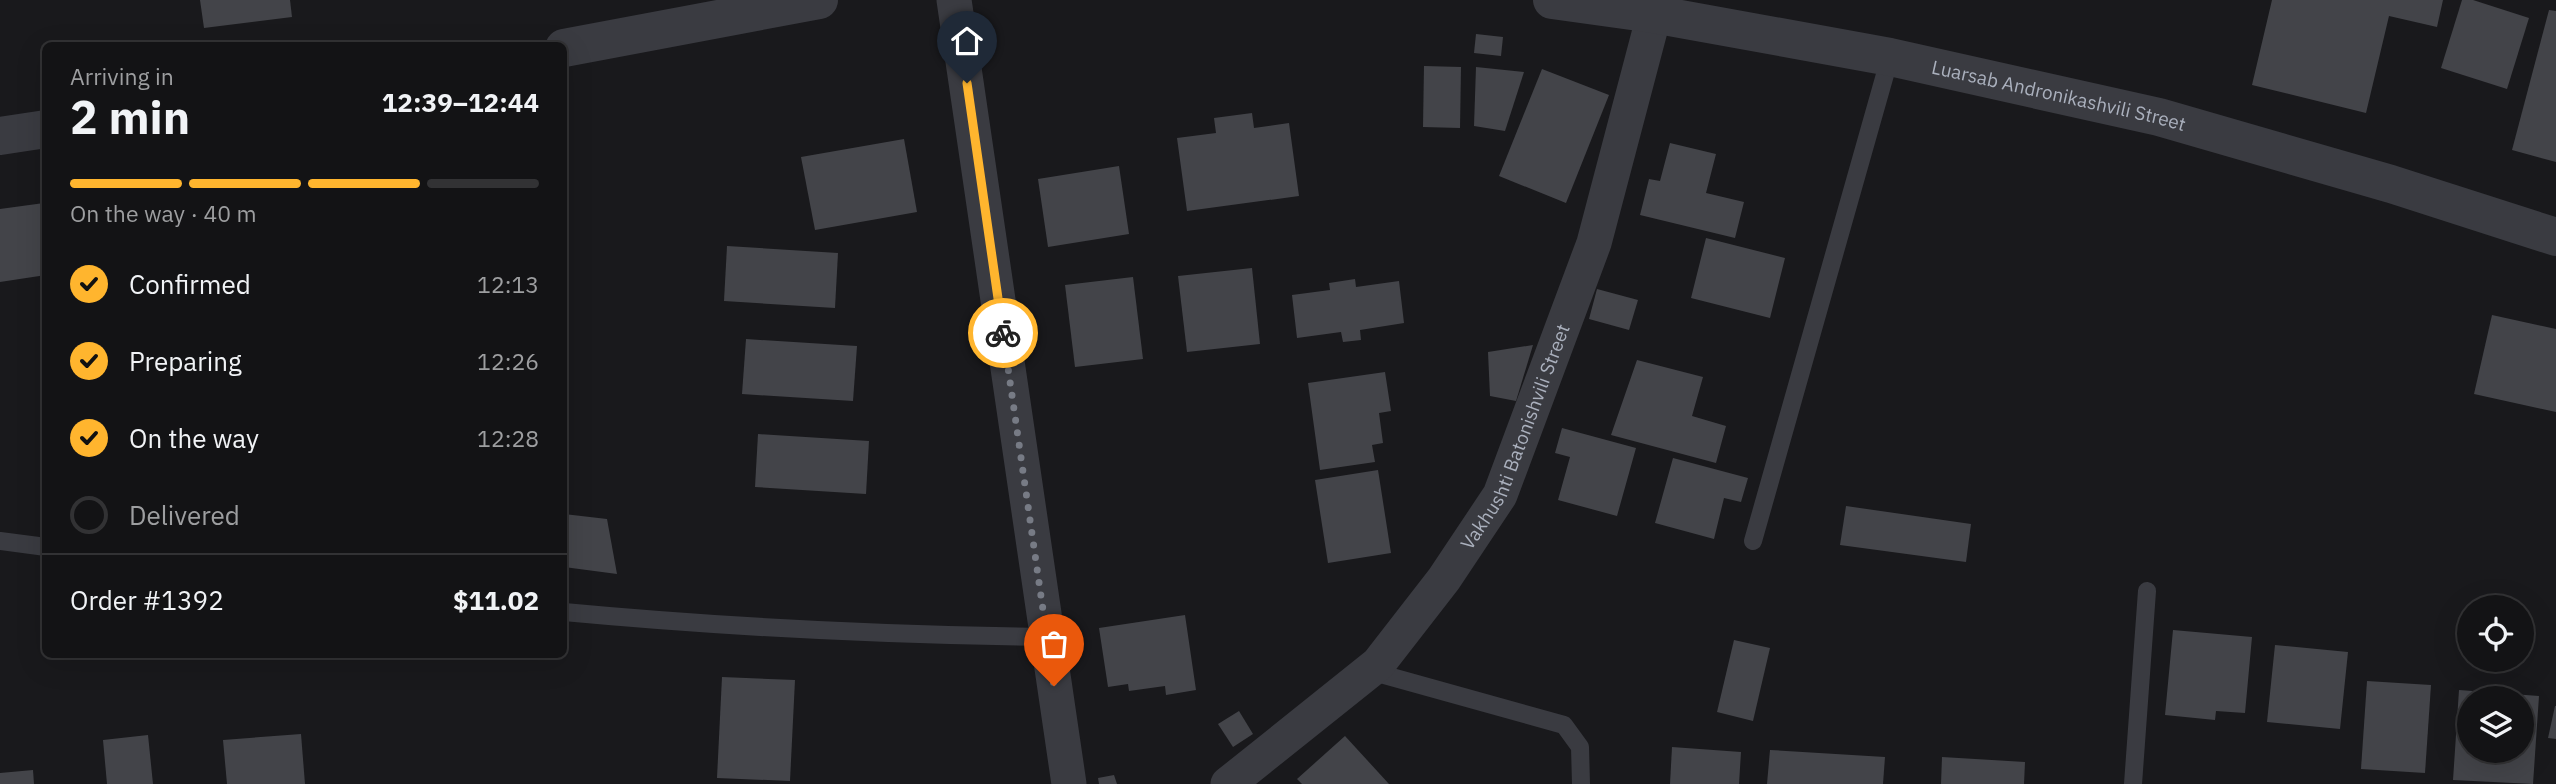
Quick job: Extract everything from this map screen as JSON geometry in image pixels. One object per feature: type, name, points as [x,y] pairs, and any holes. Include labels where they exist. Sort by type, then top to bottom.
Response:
[{"type":"street","points":[[567,47],[819,0]]},
{"type":"street","points":[[954,0],[1069,784]]},
{"type":"street","name":"Luarsab Andronikashvili Street","points":[[1552,0],[1656,7],[2159,117],[2391,184],[2556,237]]},
{"type":"street","name":"Vakhushti Batonishvili Street","points":[[1228,784],[1370,671],[1444,579],[1500,495],[1594,243],[1656,7]]},
{"type":"street","points":[[0,136],[42,130]]},
{"type":"lane","points":[[1753,541],[1890,57]]},
{"type":"lane","points":[[0,541],[42,546]]},
{"type":"lane","points":[[2133,784],[2147,591]]},
{"type":"lane","points":[[567,612],[655,621],[916,635],[1047,637]]},
{"type":"lane","points":[[1370,671],[1564,725],[1580,747],[1581,784]]},
{"type":"building","points":[[200,0],[290,0],[292,17],[204,28]]},
{"type":"building","points":[[2272,0],[2443,0],[2437,27],[2389,16],[2366,113],[2252,85]]},
{"type":"building","points":[[2462,0],[2473,0],[2529,18],[2507,89],[2441,68]]},
{"type":"building","points":[[2549,10],[2556,11],[2556,162],[2512,150]]},
{"type":"building","points":[[1476,34],[1503,37],[1501,56],[1474,53]]},
{"type":"building","points":[[1424,66],[1461,67],[1460,128],[1423,127]]},
{"type":"building","points":[[1476,67],[1524,72],[1505,131],[1474,126]]},
{"type":"building","points":[[1542,69],[1609,95],[1566,203],[1499,176]]},
{"type":"building","points":[[1252,113],[1254,128],[1289,123],[1299,196],[1187,211],[1177,138],[1216,133],[1214,118]]},
{"type":"building","points":[[904,139],[917,212],[815,230],[801,157]]},
{"type":"building","points":[[1670,143],[1716,154],[1706,193],[1744,202],[1735,238],[1640,215],[1649,179],[1660,181]]},
{"type":"building","points":[[1119,166],[1129,234],[1048,247],[1038,179]]},
{"type":"building","points":[[42,203],[42,276],[0,282],[0,209]]},
{"type":"building","points":[[1706,238],[1785,258],[1770,318],[1691,298]]},
{"type":"building","points":[[727,246],[838,253],[835,308],[724,301]]},
{"type":"building","points":[[1252,268],[1260,344],[1187,352],[1178,276]]},
{"type":"building","points":[[1133,277],[1143,359],[1075,367],[1065,285]]},
{"type":"building","points":[[1355,279],[1356,287],[1399,281],[1404,323],[1360,330],[1361,340],[1343,342],[1341,332],[1297,338],[1292,295],[1330,290],[1329,283]]},
{"type":"building","points":[[1597,289],[1638,300],[1629,330],[1589,319]]},
{"type":"building","points":[[2492,315],[2556,329],[2556,412],[2474,394]]},
{"type":"building","points":[[746,339],[857,346],[853,401],[742,394]]},
{"type":"building","points":[[1533,345],[1516,401],[1490,396],[1488,352]]},
{"type":"building","points":[[1637,360],[1703,377],[1692,416],[1726,426],[1716,463],[1611,435]]},
{"type":"building","points":[[1385,372],[1391,411],[1379,413],[1383,443],[1372,445],[1375,462],[1320,470],[1308,383]]},
{"type":"building","points":[[1562,428],[1636,448],[1617,516],[1558,500],[1570,457],[1555,453]]},
{"type":"building","points":[[758,434],[869,441],[866,494],[755,487]]},
{"type":"building","points":[[1673,458],[1748,478],[1741,502],[1724,498],[1714,539],[1655,523]]},
{"type":"building","points":[[1378,470],[1391,553],[1328,563],[1315,480]]},
{"type":"building","points":[[1846,506],[1971,524],[1966,562],[1840,545]]},
{"type":"building","points":[[567,514],[607,519],[617,574],[567,567]]},
{"type":"building","points":[[1185,615],[1196,690],[1166,695],[1165,686],[1129,691],[1128,684],[1108,687],[1099,628]]},
{"type":"building","points":[[2173,630],[2252,637],[2245,713],[2216,711],[2215,720],[2165,715]]},
{"type":"building","points":[[1734,640],[1770,648],[1753,721],[1717,712]]},
{"type":"building","points":[[2275,645],[2348,652],[2340,729],[2267,722]]},
{"type":"building","points":[[722,677],[795,680],[790,781],[717,778]]},
{"type":"building","points":[[2367,681],[2431,685],[2425,773],[2361,769]]},
{"type":"building","points":[[2534,696],[2539,696],[2533,784],[2453,780],[2457,720],[2457,763],[2534,763]]},
{"type":"building","points":[[2556,706],[2556,739],[2548,738]]},
{"type":"building","points":[[1239,711],[1253,734],[1233,747],[1218,724]]},
{"type":"building","points":[[301,734],[305,784],[227,784],[223,740]]},
{"type":"building","points":[[148,735],[153,784],[107,784],[103,740]]},
{"type":"building","points":[[1345,736],[1389,784],[1302,784],[1297,779]]},
{"type":"building","points":[[1672,747],[1741,752],[1739,784],[1670,784]]},
{"type":"building","points":[[1770,750],[1885,757],[1883,784],[1767,784]]},
{"type":"building","points":[[1942,757],[2025,762],[2024,784],[1941,784]]},
{"type":"building","points":[[33,770],[34,784],[0,784],[0,773]]},
{"type":"building","points":[[1114,775],[1117,784],[1099,784],[1098,778]]},
{"type":"way so far","points":[[1003,333],[1054,686]]},
{"type":"route","points":[[967,83],[1003,333]]}]
